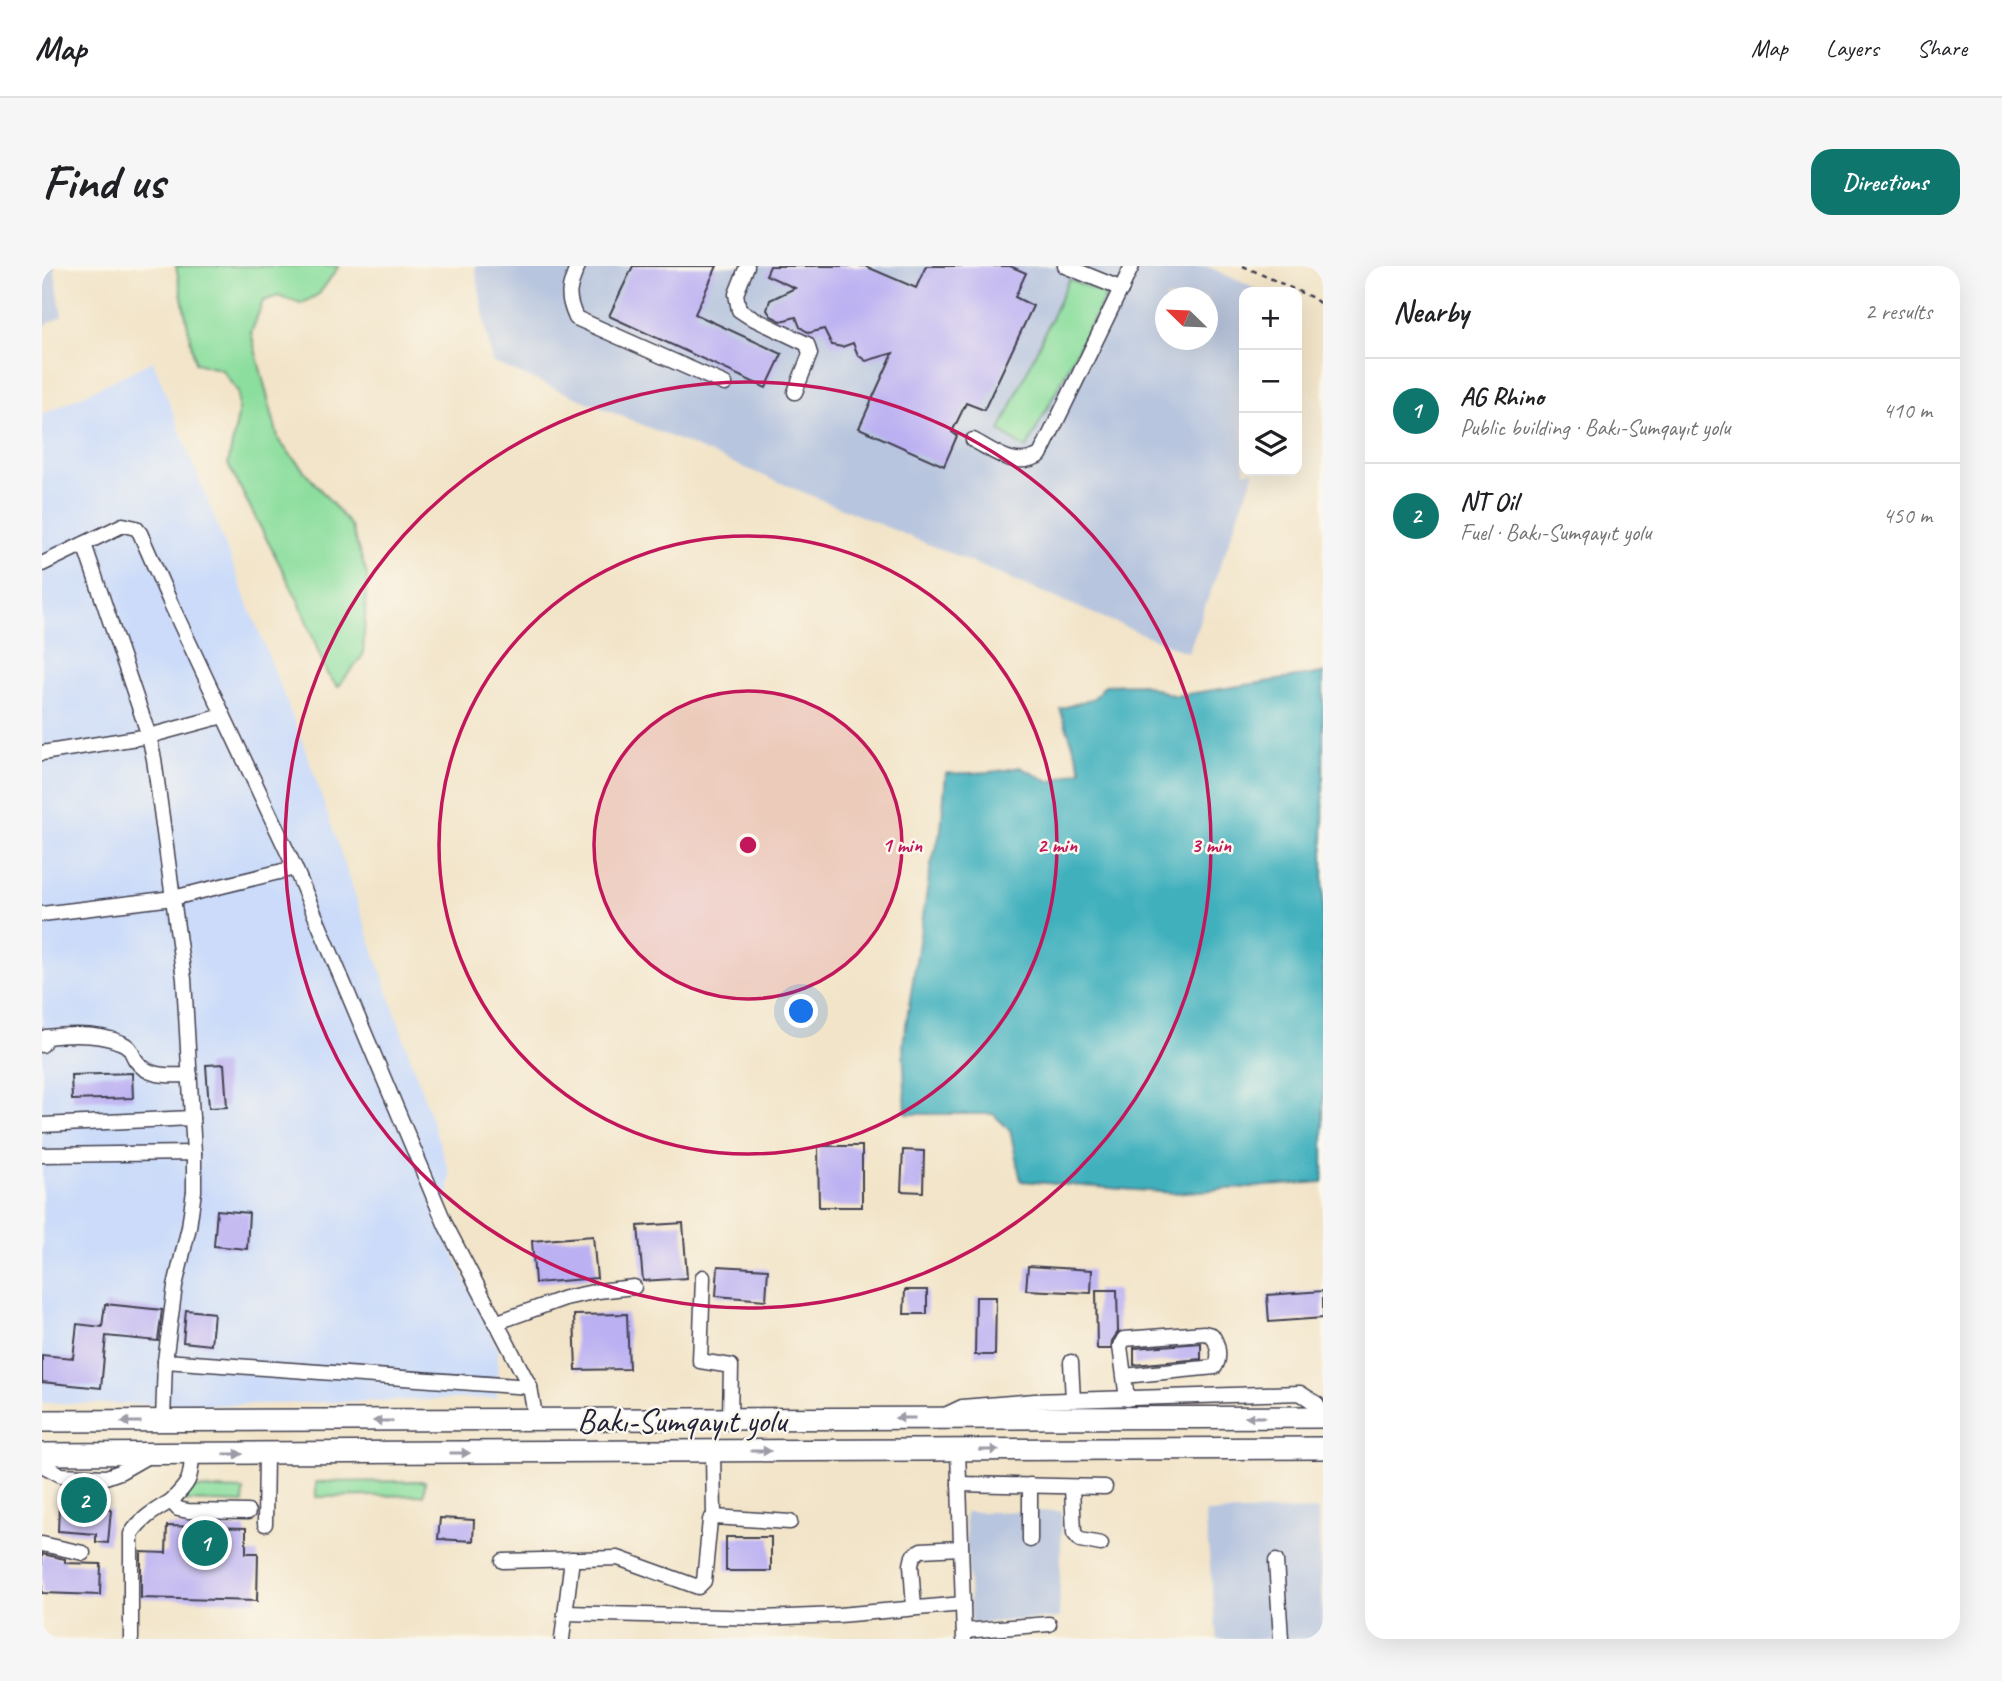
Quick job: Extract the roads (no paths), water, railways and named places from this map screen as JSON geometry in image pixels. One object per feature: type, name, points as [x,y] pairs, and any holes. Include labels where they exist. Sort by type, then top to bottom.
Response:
[{"type":"highway","name":"Bakı-Sumqayıt yolu","points":[[42,1421],[1322,1417]]},
{"type":"highway","name":"Bakı-Sumqayıt yolu","points":[[42,1454],[1323,1448]]},
{"type":"lane","points":[[578,266],[570,283],[568,301],[576,318],[725,384]]},
{"type":"lane","points":[[747,266],[736,294],[738,310],[807,345],[810,354],[795,392]]},
{"type":"lane","points":[[1065,266],[1122,289]]},
{"type":"lane","points":[[972,440],[1013,461],[1027,462],[1040,455],[1132,266]]},
{"type":"lane","points":[[42,564],[123,525],[136,528],[295,868],[446,1226],[530,1387],[536,1421]]},
{"type":"lane","points":[[84,544],[149,736],[184,979],[194,1153],[192,1203],[174,1286],[165,1361],[163,1422]]},
{"type":"lane","points":[[42,753],[149,736],[223,716]]},
{"type":"lane","points":[[42,914],[173,898],[295,868]]},
{"type":"lane","points":[[42,1045],[46,1037],[98,1037],[122,1043],[131,1049],[138,1063],[156,1075],[190,1075]]},
{"type":"lane","points":[[42,1125],[192,1118]]},
{"type":"lane","points":[[42,1156],[194,1153]]},
{"type":"lane","points":[[703,1277],[700,1361],[731,1366],[730,1419]]},
{"type":"lane","points":[[495,1323],[565,1298],[634,1287]]},
{"type":"lane","points":[[1124,1376],[1216,1367],[1219,1361],[1216,1341],[1212,1335],[1204,1333],[1124,1339],[1119,1346],[1127,1399]]},
{"type":"lane","points":[[165,1361],[530,1387]]},
{"type":"lane","points":[[1072,1362],[1073,1400]]},
{"type":"lane","points":[[940,1418],[962,1407],[1073,1400],[1300,1393],[1317,1404],[1322,1417]]},
{"type":"lane","points":[[958,1450],[964,1635],[1049,1624]]},
{"type":"lane","points":[[713,1451],[715,1517]]},
{"type":"lane","points":[[265,1524],[266,1454]]},
{"type":"lane","points":[[42,1465],[61,1475],[106,1477],[150,1455]]},
{"type":"lane","points":[[131,1639],[131,1534],[137,1525],[171,1501],[188,1483],[192,1455]]},
{"type":"lane","points":[[959,1484],[1105,1488]]},
{"type":"lane","points":[[1030,1485],[1030,1540]]},
{"type":"lane","points":[[1072,1487],[1074,1533],[1080,1540],[1101,1544]]},
{"type":"lane","points":[[171,1501],[178,1509],[188,1511],[248,1512]]},
{"type":"lane","points":[[503,1561],[618,1559],[698,1587],[704,1581],[710,1520],[715,1517],[790,1522]]},
{"type":"lane","points":[[42,1544],[83,1553]]},
{"type":"lane","points":[[914,1608],[911,1565],[913,1556],[921,1550],[961,1548]]},
{"type":"lane","points":[[562,1639],[572,1559]]},
{"type":"lane","points":[[1276,1561],[1281,1639]]},
{"type":"lane","points":[[565,1613],[762,1618],[963,1604]]},
{"type":"water","points":[[1323,673],[1323,1182],[1173,1193],[1021,1181],[1010,1130],[993,1114],[906,1114],[903,1044],[931,865],[941,830],[946,773],[983,773],[1020,767],[1050,782],[1082,770],[1060,709],[1094,698],[1105,685],[1142,684],[1175,696]]},
{"type":"place","name":"NT Oil","points":[[84,1500]]},
{"type":"place","name":"AG Rhino","points":[[205,1543]]}]
